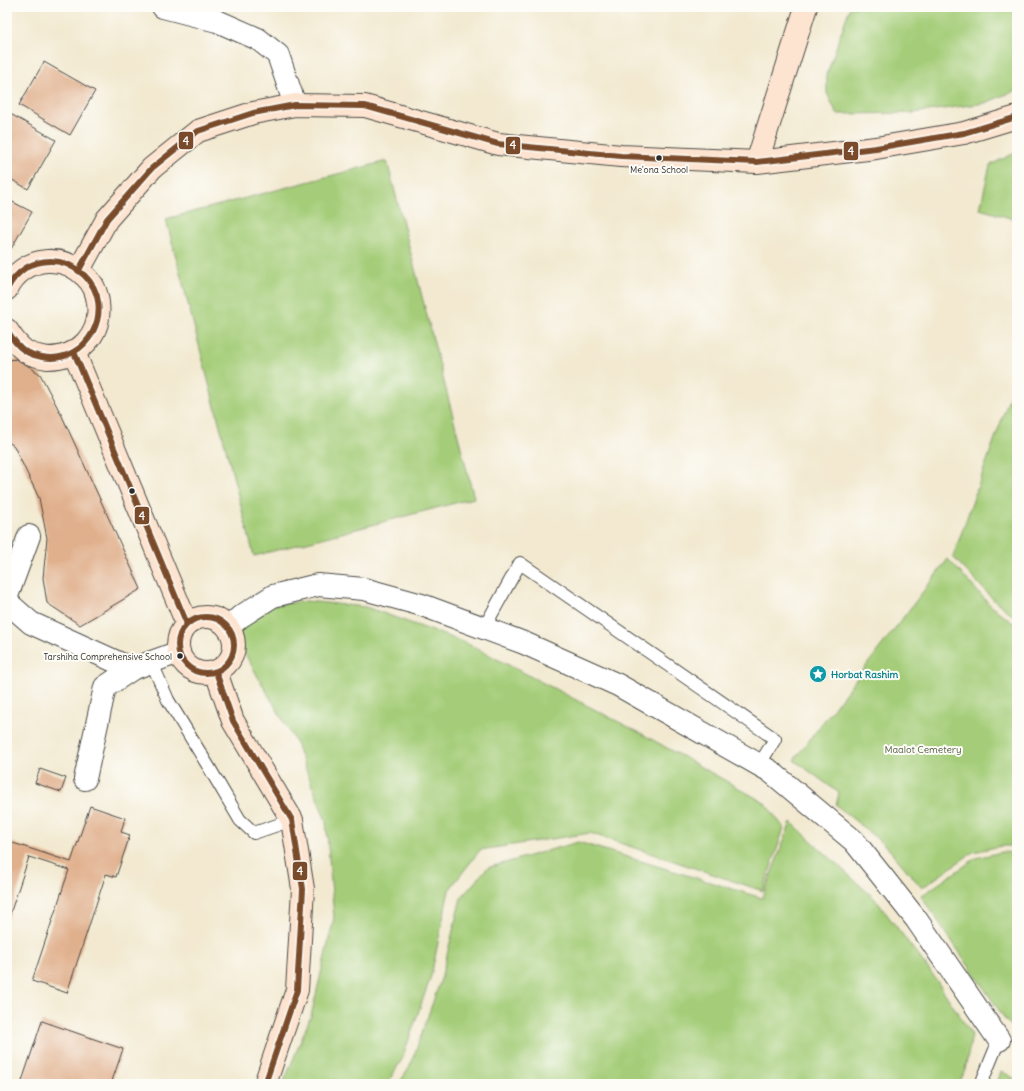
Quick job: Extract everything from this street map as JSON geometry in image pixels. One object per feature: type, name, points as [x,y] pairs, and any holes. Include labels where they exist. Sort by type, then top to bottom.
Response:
[{"type":"main road","points":[[757,162],[806,7]]},
{"type":"main road","points":[[79,270],[107,218],[152,168],[198,131],[253,113],[295,105],[365,106],[498,144],[620,156],[757,162],[876,148],[957,135],[1017,117]]},
{"type":"main road","points":[[9,338],[26,352],[42,357],[58,358],[74,352],[87,342],[96,328],[99,312],[97,296],[91,281],[79,270],[68,264],[55,260],[42,261],[30,265],[11,276]]},
{"type":"main road","points":[[74,352],[187,624]]},
{"type":"main road","points":[[200,618],[213,618],[224,622],[228,628],[232,632],[235,643],[233,655],[226,666],[216,672],[204,674],[191,670],[182,661],[177,648],[180,635],[187,624],[200,618]]},
{"type":"main road","points":[[216,672],[233,721],[292,820],[303,889],[297,990],[265,1084]]},
{"type":"street","points":[[163,7],[217,21],[258,39],[278,55],[295,105]]},
{"type":"street","points":[[7,596],[29,536]]},
{"type":"street","points":[[228,628],[273,596],[318,585],[364,589],[422,605],[524,643],[618,685],[770,772],[854,841],[916,919],[999,1040]]},
{"type":"street","points":[[7,602],[31,623],[142,665]]},
{"type":"street","points":[[85,778],[106,687],[142,665],[179,652]]},
{"type":"lane","points":[[484,628],[520,563],[775,740],[758,765]]},
{"type":"lane","points":[[142,665],[168,700],[240,820],[254,833],[292,820]]},
{"type":"lane","points":[[981,1084],[999,1040]]},
{"type":"green space","points":[[850,7],[1017,7],[1017,90],[985,103],[913,113],[837,114],[827,93],[827,74]]},
{"type":"green space","points":[[1017,152],[1017,220],[980,209],[990,165]]},
{"type":"green space","points":[[387,161],[474,498],[254,556],[166,219]]},
{"type":"green space","points":[[1017,376],[1017,619],[994,600],[953,557]]},
{"type":"green space","name":"Maalot Cemetery","points":[[948,559],[990,605],[1017,626],[1017,846],[1001,846],[973,852],[922,888],[887,847],[836,805],[839,793],[794,760]]},
{"type":"green space","points":[[306,601],[366,607],[466,643],[644,735],[765,803],[784,828],[763,891],[590,833],[480,850],[449,890],[431,976],[402,1059],[387,1084],[283,1084],[311,1016],[334,918],[326,821],[295,741],[238,642],[235,624],[258,607]]},
{"type":"green space","points":[[791,822],[876,900],[933,975],[972,1035],[965,1070],[959,1084],[399,1084],[411,1064],[441,979],[461,898],[487,868],[578,842],[762,898]]},
{"type":"green space","points":[[1002,852],[1017,853],[1017,1031],[1007,1022],[921,896],[976,858]]},
{"type":"green space","points":[[1001,1071],[1017,1080],[1017,1084],[997,1084]]},
{"type":"building","points":[[44,62],[95,91],[70,135],[19,105]]},
{"type":"building","points":[[7,112],[56,140],[28,189],[7,177]]},
{"type":"building","points":[[7,199],[32,212],[11,249],[7,247]]},
{"type":"building","points":[[18,359],[40,374],[62,416],[141,589],[80,625],[47,603],[43,578],[47,538],[39,498],[14,446],[7,441],[7,360]]},
{"type":"building","points":[[40,769],[66,778],[61,792],[35,783]]},
{"type":"building","points":[[90,806],[125,818],[121,832],[130,835],[116,877],[106,874],[67,993],[32,981],[69,870],[29,857],[7,923],[7,841],[71,862]]},
{"type":"building","points":[[42,1021],[123,1049],[111,1084],[21,1084]]},
{"type":"transit line","name":"4","points":[[79,270],[107,219],[152,168],[198,131],[253,113],[295,105],[365,106],[498,144],[621,156],[757,162],[876,148],[964,133],[1017,117]]},
{"type":"transit line","name":"4","points":[[7,289],[15,277],[31,265],[56,261],[69,265],[84,275],[94,288],[98,303],[98,317],[93,331],[84,343],[73,352],[58,357],[42,357],[27,352],[17,344],[7,330]]},
{"type":"transit line","name":"4","points":[[74,352],[187,624]]},
{"type":"transit line","name":"4","points":[[200,617],[212,617],[226,625],[234,639],[234,645],[232,656],[226,665],[212,673],[200,673],[190,668],[183,661],[178,651],[178,639],[183,629],[190,622],[200,617]]},
{"type":"transit line","name":"4","points":[[216,672],[233,721],[292,820],[303,889],[297,990],[265,1084]]},
{"type":"place","name":"Me'ona School","points":[[659,158]]},
{"type":"place","name":"Tarshiha Comprehensive School","points":[[180,656]]},
{"type":"place","name":"Horbat Rashim","points":[[818,674]]}]
